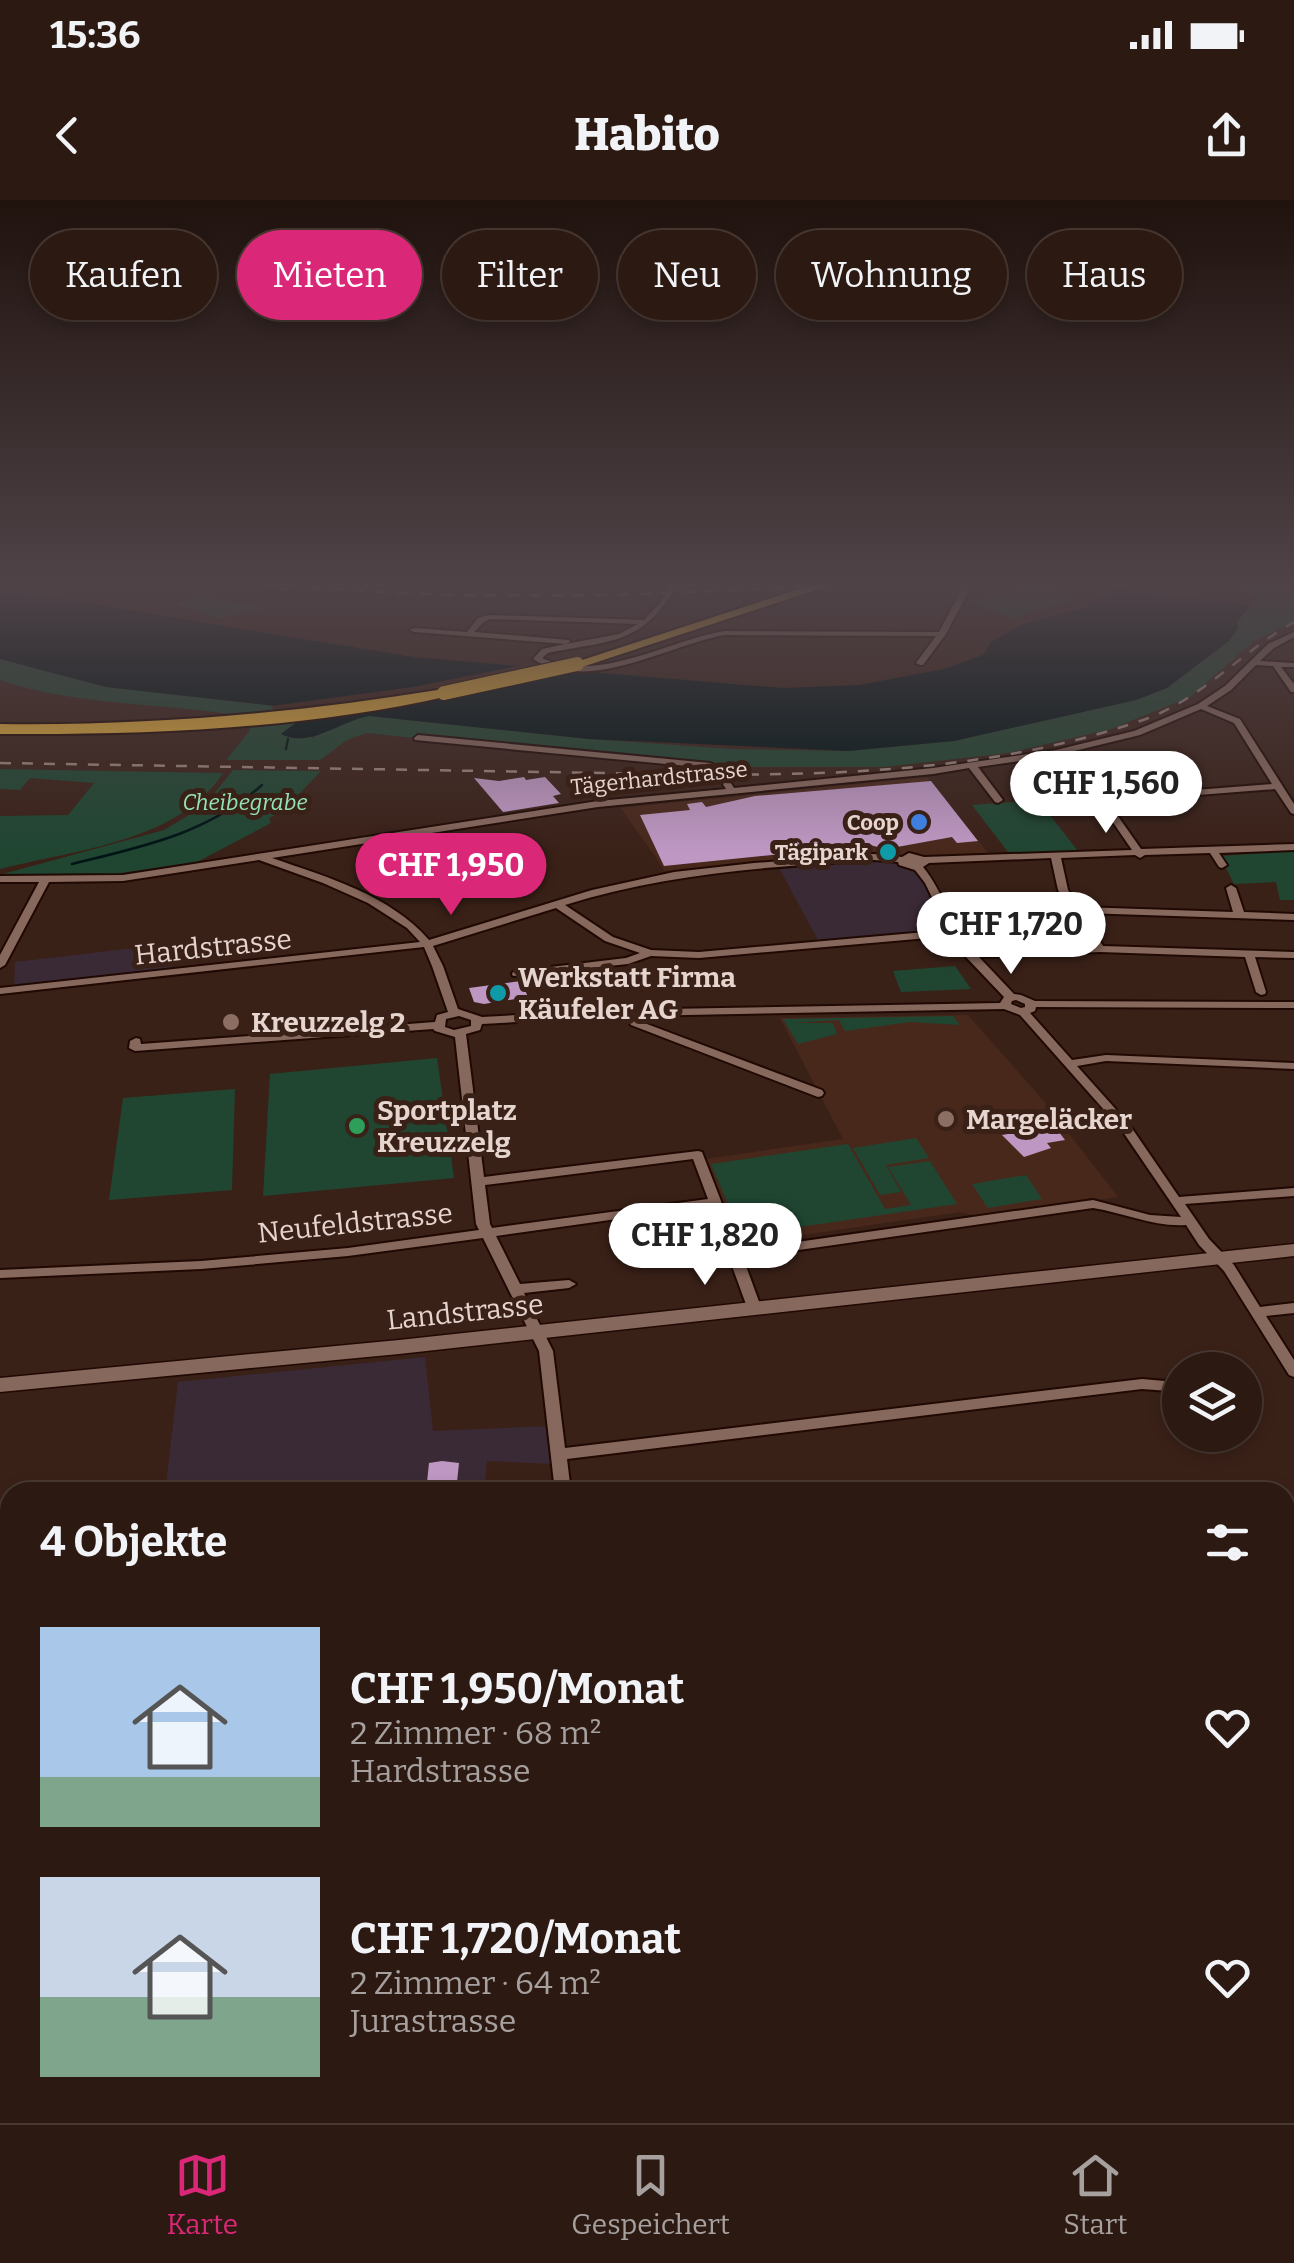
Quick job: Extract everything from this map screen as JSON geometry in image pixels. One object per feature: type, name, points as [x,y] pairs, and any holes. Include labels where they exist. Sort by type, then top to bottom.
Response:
[{"type":"highway","points":[[0,725],[274,711],[400,694],[508,673]]},
{"type":"highway","points":[[0,725],[146,727],[300,715],[444,694],[538,673]]},
{"type":"highway","points":[[0,712],[116,722]]},
{"type":"main road","name":"Landstrasse","points":[[0,1385],[540,1332],[1294,1250]]},
{"type":"street","name":"Tägerhardstrasse","points":[[0,879],[123,878],[541,812],[972,767],[1056,753],[1136,733],[1201,706],[1244,673]]},
{"type":"street","points":[[1201,706],[1237,721],[1294,811]]},
{"type":"street","points":[[418,738],[710,766],[720,771],[731,790]]},
{"type":"street","points":[[1056,753],[1082,773],[1140,855]]},
{"type":"street","points":[[972,767],[998,800]]},
{"type":"street","points":[[1101,800],[1278,786]]},
{"type":"street","points":[[1008,1002],[955,933],[921,863],[1294,847]]},
{"type":"street","points":[[1214,852],[1222,865]]},
{"type":"street","name":"Hardstrasse","points":[[0,991],[427,944],[612,886],[676,873],[874,857],[902,860],[904,864],[921,863]]},
{"type":"street","points":[[263,858],[399,918],[427,944],[454,1012]]},
{"type":"street","points":[[1056,858],[1062,890],[1100,949]]},
{"type":"street","points":[[0,965],[44,881]]},
{"type":"street","points":[[1232,888],[1240,914]]},
{"type":"street","points":[[557,904],[608,939],[650,954],[698,955],[955,933]]},
{"type":"street","points":[[1073,910],[1294,917]]},
{"type":"street","points":[[969,954],[1100,949],[1294,955]]},
{"type":"street","points":[[517,974],[628,961],[650,954]]},
{"type":"street","points":[[1249,954],[1261,992]]},
{"type":"street","points":[[437,1026],[440,1018],[454,1012],[470,1014],[478,1021],[628,1012],[1008,1002],[1028,1008],[1294,1005]]},
{"type":"street","points":[[1028,1008],[1070,1064],[1126,1127],[1257,1312],[1294,1372]]},
{"type":"street","points":[[628,1012],[635,1022],[818,1093]]},
{"type":"street","points":[[136,1040],[135,1048],[437,1026],[460,1034],[476,1028],[478,1021]]},
{"type":"street","points":[[460,1034],[487,1233],[540,1332],[547,1358],[563,1482]]},
{"type":"street","points":[[1070,1064],[1106,1058],[1294,1066]]},
{"type":"street","points":[[478,1182],[698,1156],[754,1308]]},
{"type":"street","points":[[1176,1201],[1294,1192]]},
{"type":"street","name":"Neufeldstrasse","points":[[0,1274],[201,1265],[348,1252],[714,1202]]},
{"type":"street","points":[[734,1255],[1094,1204],[1114,1207],[1150,1223],[1189,1221]]},
{"type":"street","points":[[515,1289],[569,1284]]},
{"type":"street","points":[[1257,1312],[1294,1308]]},
{"type":"street","points":[[559,1454],[1142,1384],[1162,1385]]},
{"type":"shaded area","points":[[52,673],[601,673],[783,688],[859,685],[924,673],[1187,673],[1167,688],[1136,700],[954,741],[848,751],[589,739],[369,716],[313,736],[291,738],[281,734],[307,714],[304,709],[106,687]]},
{"type":"shaded area","name":"Tägipark","points":[[927,777],[989,854],[665,871],[621,808]]},
{"type":"shaded area","points":[[875,859],[916,870],[952,931],[819,942],[778,866]]},
{"type":"shaded area","points":[[169,944],[172,970],[14,987],[15,962]]},
{"type":"shaded area","name":"Margeläcker","points":[[968,1015],[1043,1100],[1118,1197],[981,1217],[960,1212],[741,1244],[706,1159],[843,1139],[780,1018]]},
{"type":"shaded area","points":[[425,1357],[433,1431],[550,1426],[554,1464],[487,1461],[485,1482],[166,1482],[178,1382]]},
{"type":"green space","points":[[0,673],[52,673],[106,687],[304,709],[312,738],[348,719],[369,716],[589,739],[732,749],[848,751],[954,741],[1136,700],[1167,688],[1187,673],[1218,673],[1190,697],[1111,729],[1008,753],[884,767],[738,767],[367,733],[347,740],[320,760],[226,760],[250,730],[247,717],[60,695],[0,680]]},
{"type":"green space","points":[[0,769],[223,773],[204,796],[153,829],[123,840],[0,869],[0,816],[68,815],[94,783],[30,778],[20,790],[0,789]]},
{"type":"green space","name":"Cheibegrabe","points":[[233,770],[321,771],[282,812],[269,818],[271,823],[197,862],[100,876],[3,874],[164,830],[204,806]]},
{"type":"green space","points":[[1038,800],[1078,851],[1011,856],[972,805]]},
{"type":"green space","points":[[1294,851],[1294,900],[1280,900],[1276,882],[1234,884],[1220,856]]},
{"type":"green space","points":[[955,966],[971,989],[901,992],[893,971]]},
{"type":"green space","points":[[953,1016],[960,1025],[910,1022],[845,1031],[839,1020],[792,1023],[833,1023],[837,1034],[798,1044],[783,1019]]},
{"type":"green space","name":"Sportplatz Kreuzzelg","points":[[437,1058],[454,1178],[263,1196],[270,1074]]},
{"type":"green space","points":[[235,1089],[232,1190],[109,1200],[123,1098]]},
{"type":"green space","points":[[916,1138],[929,1158],[886,1165],[901,1192],[880,1195],[853,1148]]},
{"type":"green space","points":[[848,1144],[885,1209],[911,1205],[888,1167],[930,1161],[957,1204],[744,1235],[739,1230],[711,1164]]},
{"type":"green space","points":[[1026,1175],[1042,1199],[988,1208],[972,1184]]},
{"type":"pier","points":[[484,673],[539,673],[509,684],[290,712],[273,710],[272,706],[413,687]]},
{"type":"building","points":[[545,777],[561,794],[553,796],[559,803],[503,812],[474,778],[499,781]]},
{"type":"building","name":"Tägipark","points":[[931,781],[978,841],[957,843],[952,837],[897,847],[898,853],[879,851],[870,845],[664,866],[640,815],[690,810],[687,804],[702,802],[706,807],[755,796]]},
{"type":"building","name":"Werkstatt Firma Käufeler AG","points":[[521,981],[528,997],[484,1004],[474,1002],[469,988]]},
{"type":"building","points":[[1021,1117],[1025,1122],[1049,1119],[1065,1140],[1047,1143],[1051,1148],[1024,1157],[1002,1135],[1014,1133],[1005,1120]]},
{"type":"building","points":[[429,1463],[459,1463],[457,1482],[427,1482]]},
{"type":"waterway","points":[[286,749],[288,739]]},
{"type":"waterway","points":[[72,864],[196,827],[219,816],[262,785]]},
{"type":"railway","points":[[0,763],[694,774],[846,772],[997,756],[1071,741],[1164,711],[1223,673]]},
{"type":"place","name":"Coop","points":[[919,822]]},
{"type":"place","name":"Tägipark","points":[[888,852]]},
{"type":"place","name":"Werkstatt Firma Käufeler AG","points":[[498,993]]},
{"type":"place","name":"Kreuzzelg 2","points":[[231,1022]]},
{"type":"place","name":"Margeläcker","points":[[946,1119]]},
{"type":"place","name":"Sportplatz Kreuzzelg","points":[[357,1126]]}]
